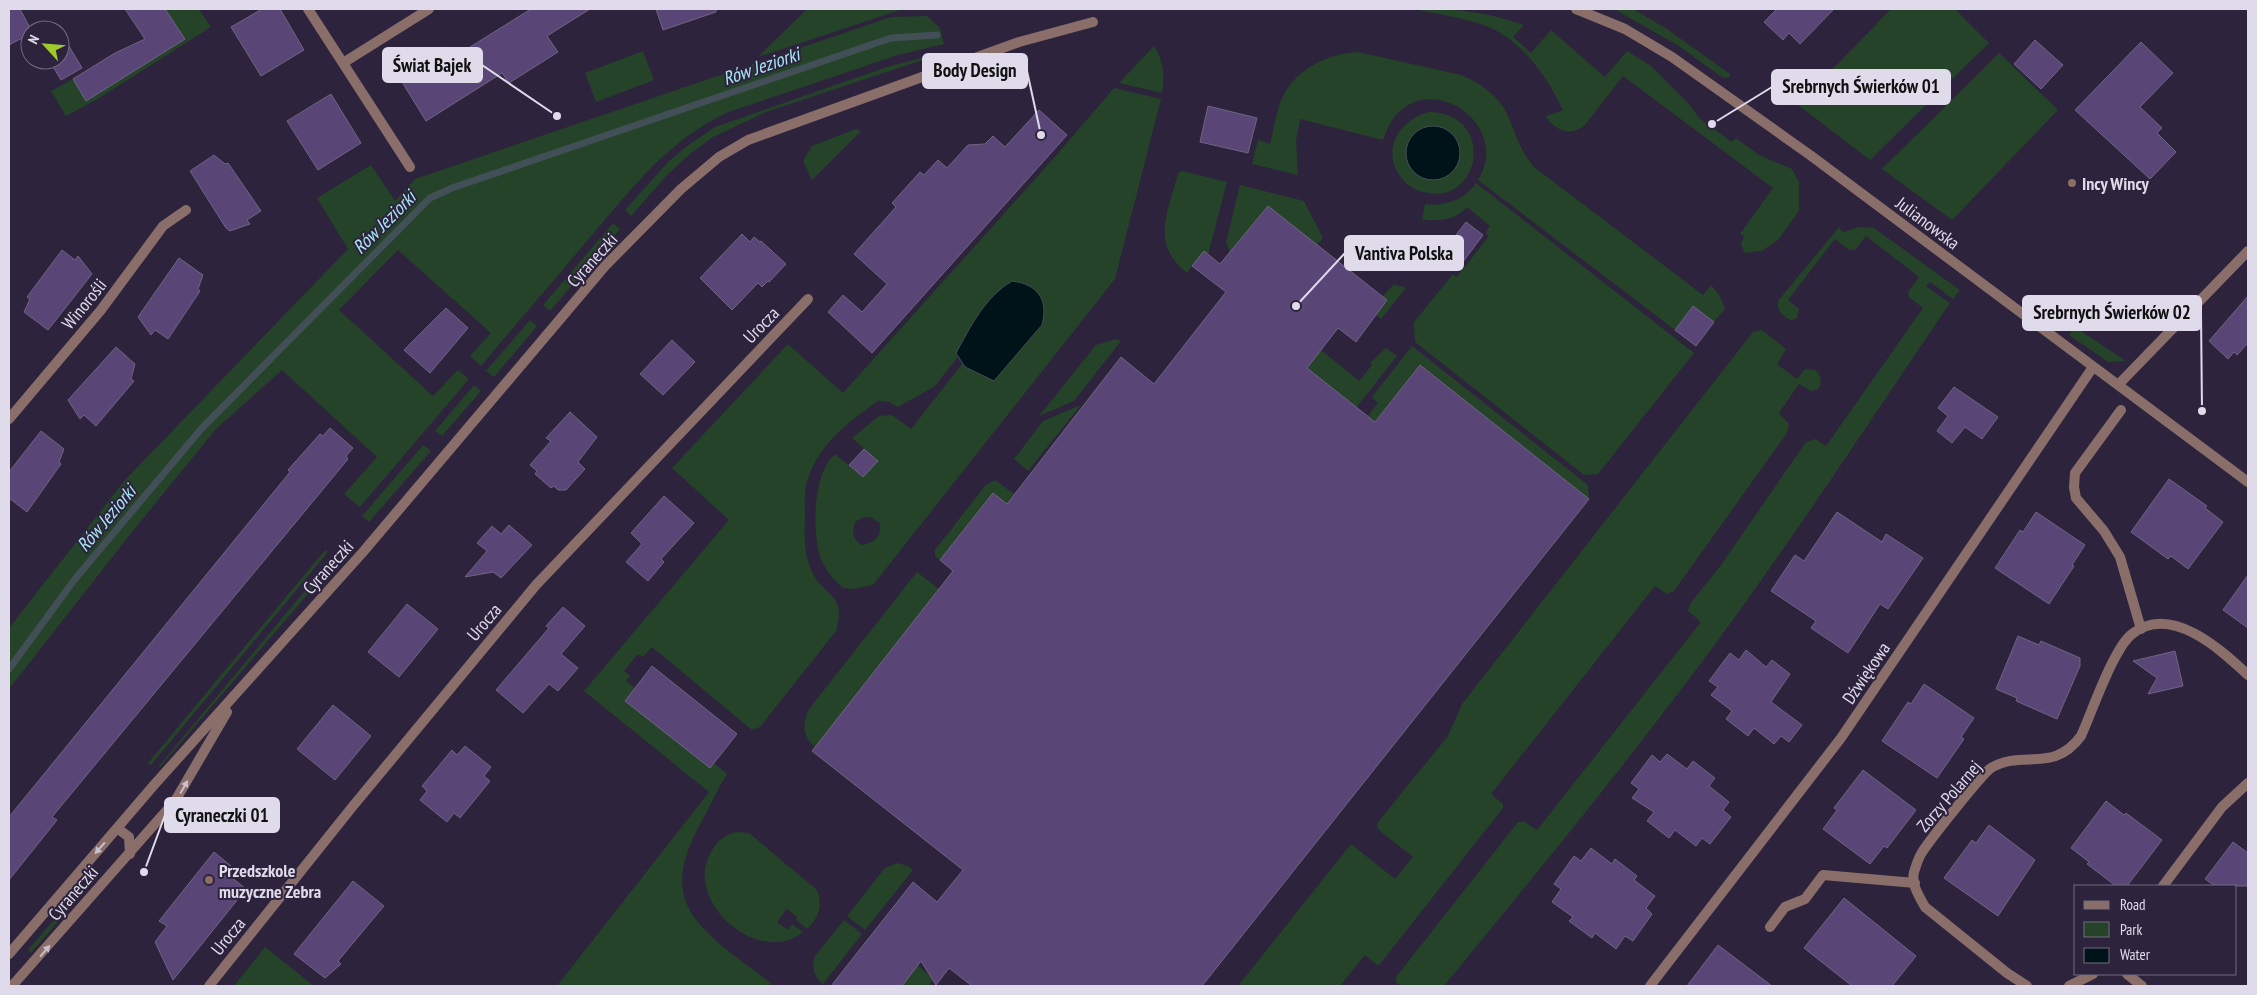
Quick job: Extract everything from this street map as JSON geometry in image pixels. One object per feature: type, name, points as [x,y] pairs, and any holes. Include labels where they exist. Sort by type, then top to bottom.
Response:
[{"type":"street","points":[[308,9],[410,167]]},
{"type":"street","points":[[343,63],[429,9]]},
{"type":"street","name":"Julianowska","points":[[1576,9],[1625,29],[1672,57],[1810,155],[2248,482]]},
{"type":"street","name":"Cyraneczki","points":[[9,954],[117,828],[363,552],[605,266],[681,189],[719,157],[748,140],[1019,42],[1093,22]]},
{"type":"street","name":"Winorośli","points":[[9,419],[101,310],[163,226],[186,210]]},
{"type":"street","points":[[2118,385],[2248,251]]},
{"type":"street","name":"Urocza","points":[[209,986],[349,811],[536,585],[808,299]]},
{"type":"street","name":"Dźwiękowa","points":[[1650,986],[1841,738],[2093,367]]},
{"type":"street","points":[[2121,410],[2075,473],[2074,487],[2076,498],[2104,531],[2120,557],[2141,629],[2150,625],[2166,624],[2179,626],[2208,642],[2248,676]]},
{"type":"street","name":"Zorzy Polarnej","points":[[1915,883],[1914,873],[1921,854],[1991,768],[2015,761],[2052,758],[2064,754],[2073,747],[2081,736],[2118,652],[2132,634],[2141,629]]},
{"type":"street","name":"Cyraneczki","points":[[12,986],[176,801],[238,694]]},
{"type":"street","points":[[2164,885],[2222,807],[2248,783]]},
{"type":"street","points":[[117,828],[129,837],[130,854]]},
{"type":"street","points":[[1770,927],[1785,906],[1805,899],[1823,875],[1915,883],[1916,892],[1925,907],[2007,973],[2027,986]]},
{"type":"street","points":[[2069,986],[2091,975]]},
{"type":"street","points":[[2127,975],[2142,986]]},
{"type":"green space","points":[[165,9],[199,9],[211,27],[96,100],[66,116],[51,91],[73,79],[86,101],[185,39]]},
{"type":"green space","points":[[807,9],[903,9],[758,57]]},
{"type":"green space","points":[[1414,9],[1470,12],[1524,25],[1513,37],[1531,53],[1551,30],[1605,77],[1627,51],[1651,66],[1689,104],[1699,118],[1732,142],[1736,138],[1759,155],[1792,169],[1799,182],[1799,211],[1778,240],[1762,251],[1745,253],[1741,245],[1744,236],[1740,234],[1773,188],[1623,76],[1585,125],[1575,131],[1564,131],[1558,129],[1546,116],[1563,110],[1551,87],[1528,56],[1508,38],[1489,27]]},
{"type":"green space","points":[[1614,9],[1633,9],[1667,29],[1730,74],[1730,77],[1723,78],[1679,46]]},
{"type":"green space","points":[[1891,9],[1955,9],[1989,43],[1870,160],[1798,105]]},
{"type":"green space","points":[[927,16],[940,28],[944,44],[898,55],[729,112],[707,123],[687,137],[668,152],[634,186],[481,366],[470,356],[491,333],[398,250],[339,310],[433,396],[458,370],[469,379],[360,507],[344,494],[377,457],[282,370],[216,429],[132,532],[9,689],[9,628],[125,480],[348,249],[317,198],[371,165],[395,201],[415,179],[891,17]]},
{"type":"green space","points":[[1154,46],[1162,68],[1162,93],[1119,83]]},
{"type":"green space","points":[[643,51],[654,80],[596,102],[585,73]]},
{"type":"green space","points":[[1358,52],[1461,75],[1481,85],[1502,106],[1521,147],[1534,167],[1703,295],[1711,285],[1720,296],[1725,309],[1714,322],[1692,306],[1675,330],[1478,180],[1486,160],[1485,142],[1477,125],[1465,112],[1449,103],[1432,99],[1414,102],[1395,116],[1383,140],[1300,119],[1296,141],[1298,175],[1252,164],[1258,140],[1270,144],[1282,98],[1295,79],[1313,65],[1324,60],[1346,53]]},
{"type":"green space","points":[[1999,53],[2058,110],[1952,220],[1882,169]]},
{"type":"green space","points":[[922,58],[923,60],[766,112],[713,137],[690,154],[667,175],[631,216],[625,210],[668,162],[715,127],[890,66]]},
{"type":"green space","points":[[1114,88],[1161,99],[1115,279],[873,585],[853,589],[843,588],[829,574],[820,556],[816,532],[816,502],[822,474],[828,463],[835,454],[863,477],[878,461],[852,438],[879,416],[892,415],[911,429],[962,364],[994,380],[1042,325],[1043,308],[1039,294],[1028,285],[1012,281],[1002,288],[979,313],[956,353],[957,358],[935,386],[898,407],[889,402],[878,401],[844,427],[817,459],[810,472],[805,490],[806,550],[811,569],[816,578],[836,602],[839,609],[839,618],[836,631],[760,727],[752,730],[652,647],[643,657],[638,654],[624,671],[630,676],[626,681],[635,688],[625,701],[710,767],[714,763],[727,774],[690,844],[682,873],[682,887],[686,902],[693,916],[705,930],[728,951],[771,983],[768,986],[557,986],[709,792],[584,691],[729,520],[672,468],[788,344],[843,393],[1054,158]],"holes":[[[870,517],[880,523],[880,532],[873,541],[862,545],[856,540],[853,532],[855,522],[862,518]]]},
{"type":"green space","points":[[1429,112],[1450,116],[1464,126],[1472,140],[1474,156],[1470,172],[1461,184],[1447,192],[1429,193],[1416,190],[1410,187],[1397,172],[1392,150],[1395,140],[1400,131],[1417,116]],"holes":[[[1453,134],[1460,149],[1416,174],[1407,159]]]},
{"type":"green space","points":[[856,129],[861,131],[812,180],[803,161],[812,146]]},
{"type":"green space","points":[[1182,171],[1227,182],[1208,255],[1192,266],[1187,273],[1176,262],[1169,251],[1165,239],[1167,214],[1178,173]]},
{"type":"green space","points":[[1476,183],[1694,353],[1598,474],[1584,475],[1415,342],[1415,321],[1453,274],[1457,277],[1489,236],[1485,233],[1490,226],[1467,207],[1458,215],[1446,219],[1422,219],[1425,204],[1440,204],[1454,201],[1466,194]]},
{"type":"green space","points":[[1240,185],[1304,201],[1323,238],[1317,245],[1268,206],[1236,245],[1231,255],[1226,242]]},
{"type":"green space","points":[[613,223],[620,229],[550,311],[543,305]]},
{"type":"green space","points":[[1839,227],[1843,232],[1858,227],[1874,228],[1960,290],[1953,299],[1930,282],[1926,286],[1950,303],[1820,496],[1740,610],[1669,706],[1558,847],[1444,986],[1401,986],[1396,982],[1396,977],[1518,822],[1525,822],[1537,830],[1701,622],[1688,611],[1690,604],[1721,565],[1806,442],[1815,439],[1826,446],[1923,308],[1909,297],[1908,292],[1919,277],[1866,236],[1855,250],[1849,250],[1835,239],[1788,300],[1799,309],[1797,318],[1791,320],[1783,315],[1778,308],[1778,301]]},
{"type":"green space","points":[[1394,284],[1406,288],[1381,319],[1375,314],[1382,297]]},
{"type":"green space","points":[[530,320],[537,326],[494,377],[486,371]]},
{"type":"green space","points":[[2075,327],[2126,361],[2108,362],[2069,335]]},
{"type":"green space","points":[[1762,330],[1786,349],[1777,364],[1797,379],[1805,369],[1815,370],[1821,379],[1818,389],[1811,391],[1799,384],[1779,413],[1789,424],[1787,433],[1674,591],[1667,594],[1655,586],[1491,794],[1503,804],[1503,808],[1380,964],[1377,965],[1365,955],[1340,986],[1238,986],[1351,844],[1395,879],[1413,857],[1380,831],[1377,827],[1378,822],[1448,736],[1462,704],[1753,332]]},
{"type":"green space","points":[[1116,339],[1121,341],[1074,401],[1039,416],[1096,345]]},
{"type":"green space","points":[[1412,346],[1588,485],[1589,499],[1420,365],[1375,421],[1368,416],[1378,403],[1372,397]]},
{"type":"green space","points":[[1386,348],[1397,356],[1356,408],[1305,366],[1321,350],[1359,381],[1372,365],[1370,363]]},
{"type":"green space","points":[[474,385],[481,391],[442,436],[435,431]]},
{"type":"green space","points":[[1081,405],[1028,471],[1014,459],[1043,421]]},
{"type":"green space","points":[[423,445],[431,451],[369,522],[362,516]]},
{"type":"green space","points":[[995,480],[1014,494],[1007,503],[993,493],[940,560],[935,556],[935,550],[985,486]]},
{"type":"green space","points":[[325,550],[328,552],[151,765],[148,763]]},
{"type":"green space","points":[[333,557],[337,560],[160,767],[158,767]]},
{"type":"green space","points":[[917,572],[939,589],[815,747],[804,730],[809,709]]},
{"type":"green space","points":[[737,832],[749,833],[817,890],[820,901],[819,911],[807,929],[787,909],[777,922],[788,930],[792,924],[803,932],[785,941],[766,942],[747,935],[730,924],[716,908],[707,890],[705,871],[711,852],[716,844],[725,836]]},
{"type":"green space","points":[[897,863],[908,866],[913,870],[865,930],[847,916],[885,868]]},
{"type":"green space","points":[[90,878],[93,881],[31,953],[28,950]]},
{"type":"green space","points":[[844,920],[862,934],[823,984],[817,978],[814,971],[815,956]]},
{"type":"green space","points":[[265,947],[314,986],[234,986]]},
{"type":"green space","points":[[917,965],[933,978],[929,986],[901,986]]},
{"type":"water","points":[[1433,126],[1443,128],[1452,134],[1458,143],[1460,153],[1458,163],[1452,172],[1443,178],[1433,180],[1423,178],[1414,172],[1408,163],[1406,153],[1408,143],[1414,134],[1423,128]]},
{"type":"water","points":[[1012,281],[1028,285],[1039,294],[1044,308],[1044,316],[1042,325],[994,381],[965,367],[956,353],[986,304]]},
{"type":"building","points":[[9,9],[20,9],[26,20],[20,20],[20,39],[9,45]]},
{"type":"building","points":[[125,9],[165,9],[185,39],[86,101],[73,79],[115,53],[145,39]]},
{"type":"building","points":[[262,9],[280,9],[304,50],[261,76],[231,27]]},
{"type":"building","points":[[531,9],[590,9],[547,36],[558,52],[509,83],[502,73],[426,121],[399,77],[448,47],[454,57]]},
{"type":"building","points":[[656,9],[716,9],[716,12],[663,30]]},
{"type":"building","points":[[1777,9],[1834,9],[1800,44],[1789,33],[1783,40],[1764,22]]},
{"type":"building","points":[[2035,40],[2063,65],[2041,89],[2014,64]]},
{"type":"building","points":[[2141,42],[2173,73],[2140,107],[2162,128],[2157,133],[2176,152],[2150,179],[2075,110]]},
{"type":"building","points":[[70,48],[82,68],[61,80],[55,70],[70,70]]},
{"type":"building","points":[[331,94],[361,143],[318,170],[287,121]]},
{"type":"building","points":[[1208,106],[1257,118],[1248,153],[1200,142]]},
{"type":"building","points":[[1039,110],[1067,135],[872,353],[828,312],[843,295],[862,312],[887,284],[854,254],[896,207],[892,203],[920,172],[924,175],[938,160],[947,168],[968,145],[985,144],[993,136],[1005,147]]},
{"type":"building","points":[[214,155],[225,164],[228,163],[261,211],[247,220],[250,224],[230,231],[226,228],[190,171]]},
{"type":"building","points":[[1268,206],[1387,300],[1356,342],[1338,328],[1307,368],[1375,422],[1420,365],[1589,499],[1202,986],[972,986],[949,968],[936,985],[921,961],[902,986],[831,986],[913,882],[937,902],[963,870],[812,751],[953,571],[940,560],[993,493],[1007,504],[1121,357],[1154,384],[1226,292],[1192,266],[1204,251],[1220,264]]},
{"type":"building","points":[[1466,222],[1483,235],[1457,270],[1439,257]]},
{"type":"building","points":[[742,234],[750,242],[754,237],[761,241],[786,264],[762,287],[758,283],[732,310],[700,278]]},
{"type":"building","points":[[62,250],[75,260],[78,256],[92,274],[48,330],[24,312],[30,299],[27,297]]},
{"type":"building","points":[[179,258],[203,275],[198,289],[200,291],[168,339],[155,330],[151,335],[138,317]]},
{"type":"building","points":[[2248,296],[2248,343],[2237,355],[2234,352],[2228,359],[2209,341]]},
{"type":"building","points":[[1693,306],[1714,322],[1696,346],[1675,330]]},
{"type":"building","points":[[446,308],[468,328],[430,373],[404,350]]},
{"type":"building","points":[[672,340],[695,362],[663,395],[640,374]]},
{"type":"building","points":[[116,347],[135,364],[131,379],[134,381],[96,426],[84,415],[80,419],[68,400]]},
{"type":"building","points":[[1954,387],[1998,417],[1982,439],[1965,427],[1952,443],[1937,431],[1948,416],[1938,408]]},
{"type":"building","points":[[570,412],[597,437],[578,462],[585,469],[566,490],[558,490],[554,486],[551,488],[535,474],[537,471],[530,465],[551,441],[546,438]]},
{"type":"building","points":[[330,428],[353,448],[346,456],[348,459],[52,817],[57,820],[9,880],[9,817],[290,472],[288,470],[320,434],[323,436]]},
{"type":"building","points":[[41,431],[64,449],[59,462],[61,464],[27,512],[9,498],[9,472]]},
{"type":"building","points":[[864,449],[878,461],[863,477],[849,465]]},
{"type":"building","points":[[2169,479],[2207,506],[2205,508],[2223,522],[2188,569],[2171,556],[2168,559],[2131,532]]},
{"type":"building","points":[[664,496],[694,523],[661,559],[664,562],[648,581],[626,562],[642,544],[631,533]]},
{"type":"building","points":[[1837,512],[1882,542],[1886,534],[1923,558],[1888,609],[1880,604],[1848,653],[1811,628],[1816,621],[1771,591],[1795,555],[1804,561]]},
{"type":"building","points":[[2036,512],[2085,545],[2072,565],[2074,566],[2049,604],[1995,568],[2020,530],[2023,532]]},
{"type":"building","points":[[509,525],[532,545],[501,578],[493,572],[465,577],[487,551],[477,543],[492,526],[501,534]]},
{"type":"building","points":[[2248,575],[2248,628],[2223,610]]},
{"type":"building","points":[[407,604],[438,629],[399,677],[368,652]]},
{"type":"building","points":[[563,607],[585,626],[561,654],[578,668],[558,691],[549,684],[523,713],[496,690],[549,628],[546,626]]},
{"type":"building","points":[[2018,636],[2039,645],[2041,641],[2080,658],[2080,666],[2057,719],[2016,701],[2017,698],[1996,689]]},
{"type":"building","points":[[1746,650],[1766,667],[1772,660],[1790,674],[1771,702],[1802,725],[1789,742],[1781,736],[1774,744],[1754,728],[1748,736],[1726,719],[1732,711],[1711,695],[1718,687],[1709,681],[1730,653],[1739,660]]},
{"type":"building","points":[[2175,651],[2183,686],[2148,694],[2157,678],[2133,661]]},
{"type":"building","points":[[652,666],[737,734],[710,768],[625,701]]},
{"type":"building","points":[[1924,684],[1974,718],[1961,737],[1964,739],[1937,778],[1882,741],[1908,702],[1911,704]]},
{"type":"building","points":[[333,705],[371,736],[335,780],[297,749]]},
{"type":"building","points":[[465,746],[491,767],[484,776],[490,781],[460,818],[454,813],[447,822],[420,800],[427,791],[422,786],[452,750],[457,755]]},
{"type":"building","points":[[1667,754],[1687,769],[1693,761],[1715,778],[1709,786],[1729,802],[1723,810],[1731,817],[1710,844],[1702,838],[1696,846],[1675,830],[1669,838],[1647,821],[1654,812],[1632,798],[1639,789],[1631,783],[1652,755],[1660,762]]},
{"type":"building","points":[[1863,770],[1916,810],[1887,848],[1884,846],[1870,864],[1823,829],[1837,810],[1834,808]]},
{"type":"building","points":[[2106,801],[2124,815],[2126,813],[2162,840],[2128,885],[2115,885],[2087,864],[2089,862],[2071,848]]},
{"type":"building","points":[[1989,825],[2035,860],[1998,916],[1944,878],[1972,840],[1976,843]]},
{"type":"building","points":[[2233,842],[2248,853],[2248,886],[2214,885],[2205,879]]},
{"type":"building","points":[[1591,848],[1612,864],[1615,859],[1637,876],[1634,880],[1655,896],[1646,908],[1652,914],[1633,941],[1625,936],[1616,949],[1595,933],[1592,938],[1569,921],[1573,917],[1552,902],[1561,889],[1554,884],[1574,856],[1581,861]]},
{"type":"building","points":[[214,852],[231,866],[225,872],[246,889],[173,980],[155,942],[167,926],[159,921]]},
{"type":"building","points":[[353,881],[384,906],[338,961],[341,964],[325,978],[294,954]]},
{"type":"building","points":[[1844,898],[1916,956],[1892,986],[1852,986],[1804,948]]},
{"type":"building","points":[[1718,945],[1772,986],[1687,986]]},
{"type":"waterway","name":"Rów Jeziorki","points":[[9,669],[75,579],[202,428],[430,198],[452,188],[891,38],[937,35]]},
{"type":"place","name":"Świat Bajek","points":[[557,116]]},
{"type":"place","name":"Srebrnych Świerków 01","points":[[1712,124]]},
{"type":"place","name":"Body Design","points":[[1041,135]]},
{"type":"place","name":"Incy Wincy","points":[[2072,183]]},
{"type":"place","name":"Vantiva Polska","points":[[1296,306]]},
{"type":"place","name":"Srebrnych Świerków 02","points":[[2202,411]]},
{"type":"place","name":"Cyraneczki 01","points":[[144,872]]},
{"type":"place","name":"Przedszkole muzyczne Zebra","points":[[209,880]]}]
